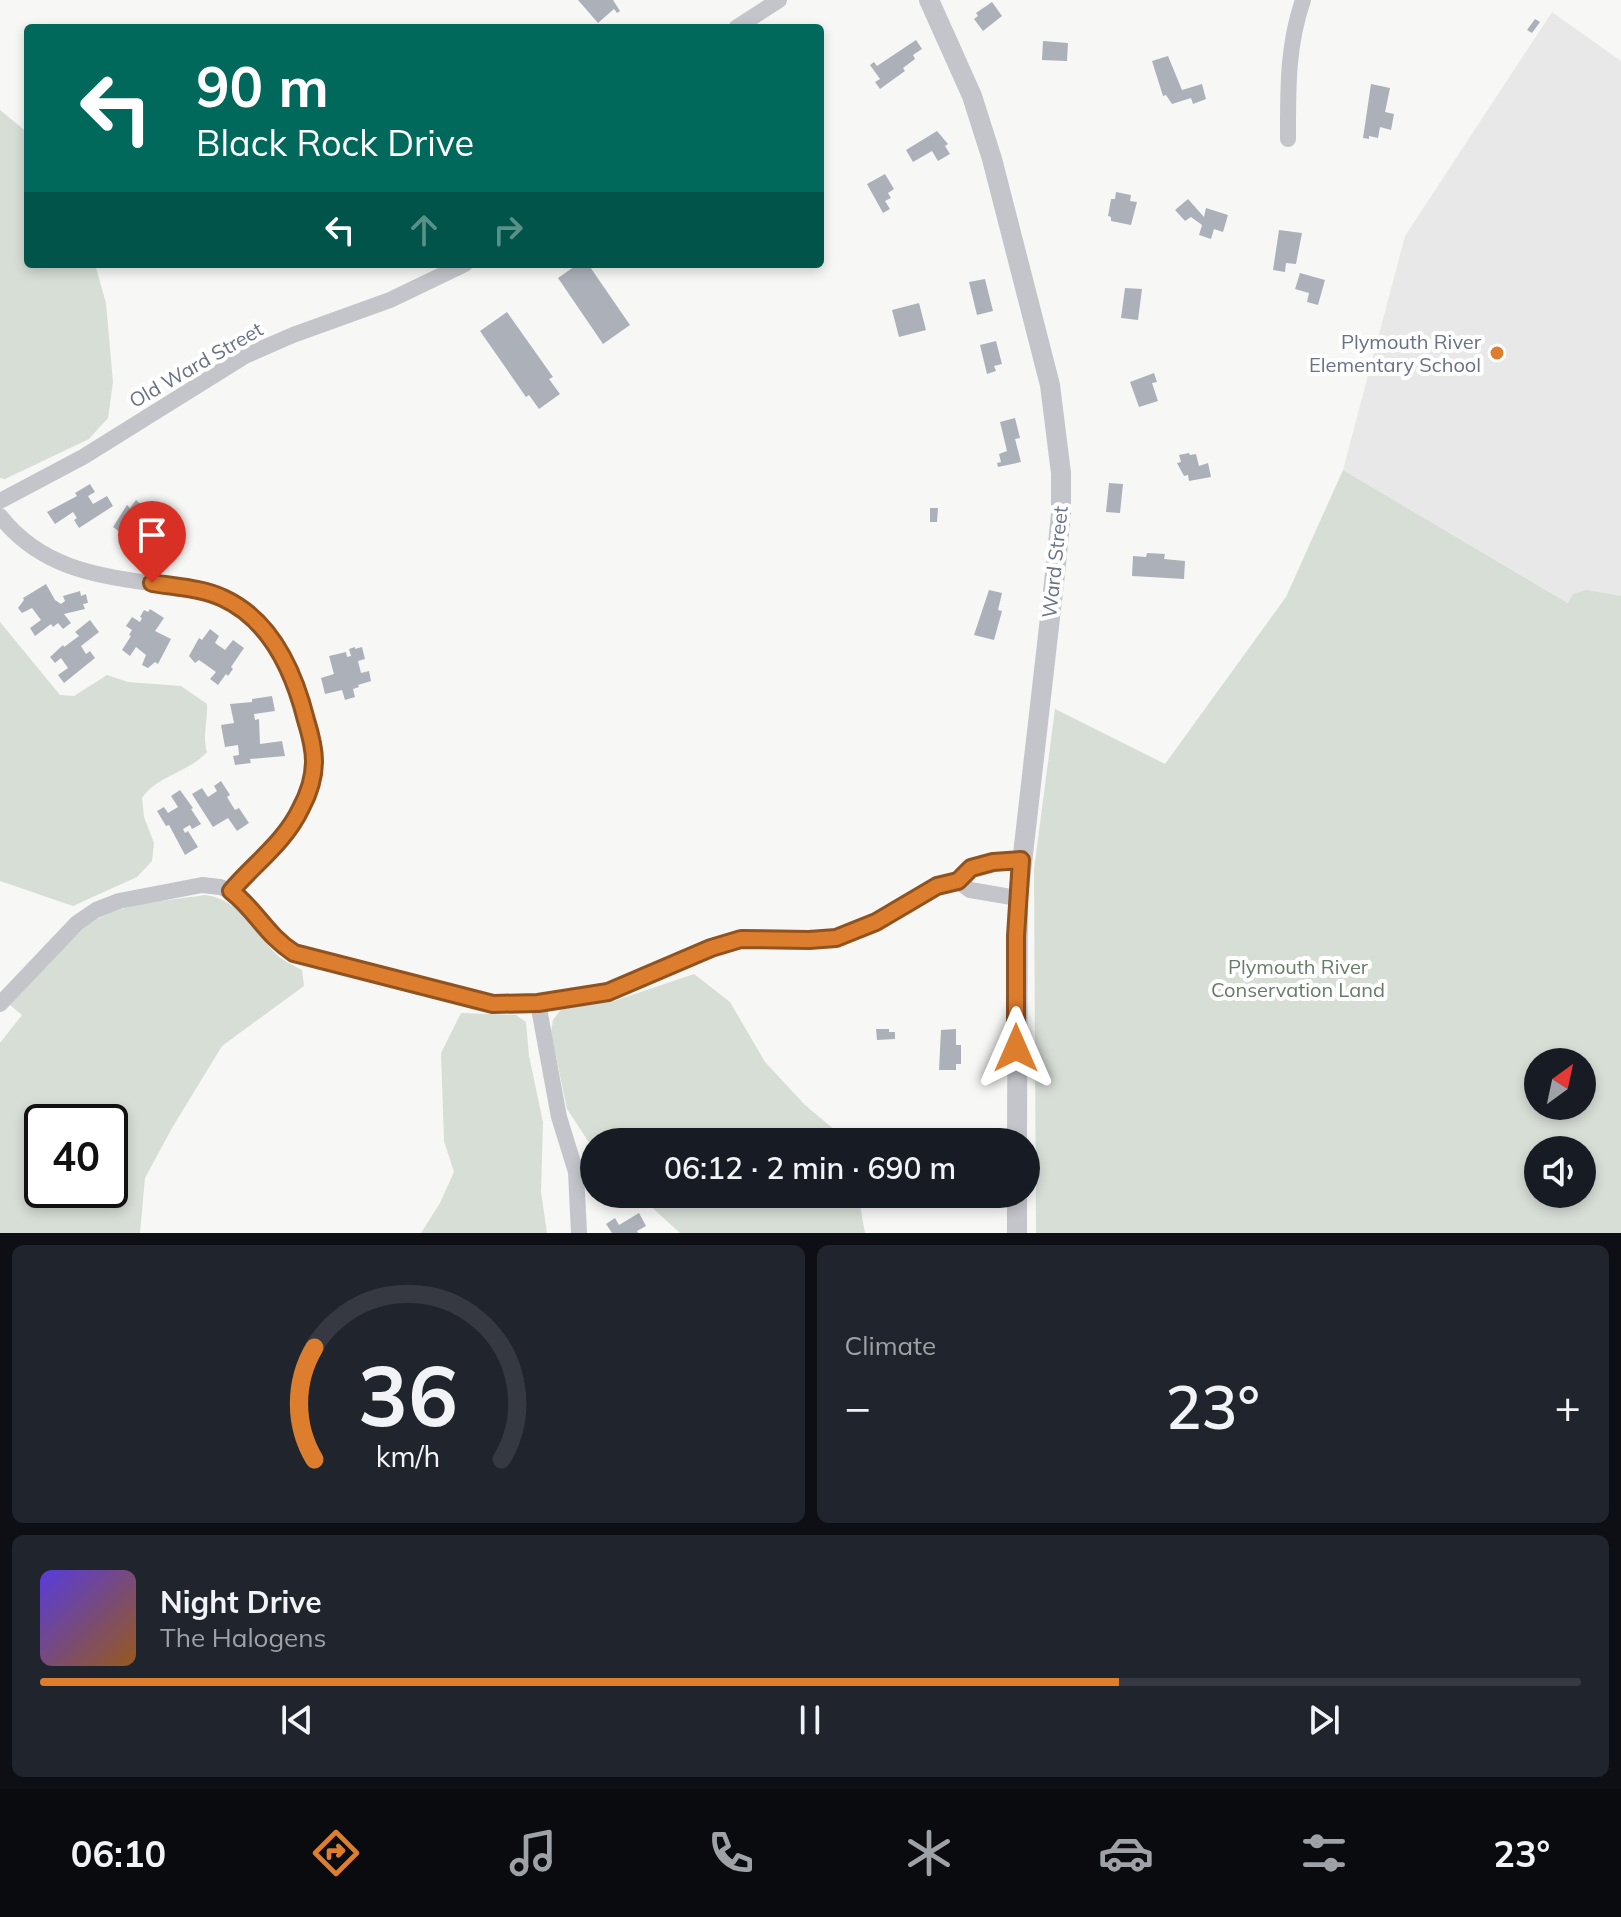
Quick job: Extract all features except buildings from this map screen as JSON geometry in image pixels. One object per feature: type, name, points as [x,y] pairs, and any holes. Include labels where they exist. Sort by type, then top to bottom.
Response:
[{"type":"street","points":[[742,24],[779,0]]},
{"type":"street","name":"Ward Street","points":[[929,0],[968,84],[992,159],[1050,385],[1058,435],[1061,514],[1018,898],[1017,1128]]},
{"type":"street","points":[[1288,139],[1288,71],[1303,0]]},
{"type":"street","name":"Old Ward Street","points":[[0,501],[83,457],[245,356],[390,300],[457,268]]},
{"type":"street","points":[[0,516],[33,548],[73,569],[203,590],[224,598],[255,620],[278,649],[299,693],[311,738],[314,762],[310,783],[293,825],[231,891]]},
{"type":"street","points":[[0,1004],[77,923],[96,910],[119,901],[202,885],[231,891],[243,900],[277,942],[294,953],[481,1001],[518,1005],[608,992],[711,948],[741,939],[836,938],[876,922],[937,886],[958,881],[971,868],[993,862],[1021,860]]},
{"type":"street","points":[[958,881],[970,890],[1018,898]]},
{"type":"street","points":[[538,1003],[559,1117],[576,1172],[579,1233]]},
{"type":"street","points":[[1017,1208],[1017,1233]]},
{"type":"shaded area","name":"Plymouth River Elementary School","points":[[1552,12],[1621,61],[1621,634],[1343,470],[1405,236]]},
{"type":"green space","points":[[0,110],[24,130],[24,268],[96,268],[106,303],[113,382],[108,418],[89,439],[5,479],[0,478]]},
{"type":"green space","name":"Plymouth River Conservation Land","points":[[1343,470],[1568,603],[1573,594],[1586,590],[1621,596],[1621,1233],[1036,1233],[1036,1208],[1040,1208],[1040,1128],[1035,1128],[1034,869],[1055,709],[1165,764],[1286,597]]},
{"type":"green space","points":[[0,622],[60,695],[74,696],[107,675],[128,682],[181,686],[207,704],[207,752],[191,765],[156,784],[142,798],[144,817],[154,843],[152,861],[137,877],[73,906],[0,881]]},
{"type":"green space","points":[[205,895],[228,903],[245,917],[276,954],[302,970],[304,986],[222,1046],[145,1178],[140,1233],[0,1233],[0,1043],[22,1015],[10,1005],[52,956],[89,924],[103,916],[153,902]]},
{"type":"green space","points":[[694,974],[730,1002],[765,1062],[805,1105],[832,1128],[580,1129],[567,1109],[551,1032],[553,1020],[562,1008],[614,1001]]},
{"type":"green space","points":[[461,1013],[516,1015],[526,1022],[529,1056],[543,1122],[541,1192],[547,1233],[421,1233],[440,1203],[454,1172],[444,1141],[441,1053]]},
{"type":"green space","points":[[652,1208],[861,1208],[865,1233],[680,1233]]},
{"type":"place","name":"Plymouth River Elementary School","points":[[1497,353]]},
{"type":"route","points":[[152,583],[203,590],[241,609],[272,639],[299,693],[314,762],[303,805],[280,842],[231,891],[243,900],[277,942],[294,953],[493,1004],[538,1003],[608,992],[711,948],[741,939],[836,938],[876,922],[937,886],[958,881],[971,868],[993,862],[1021,860],[1016,936],[1016,1048]]}]
